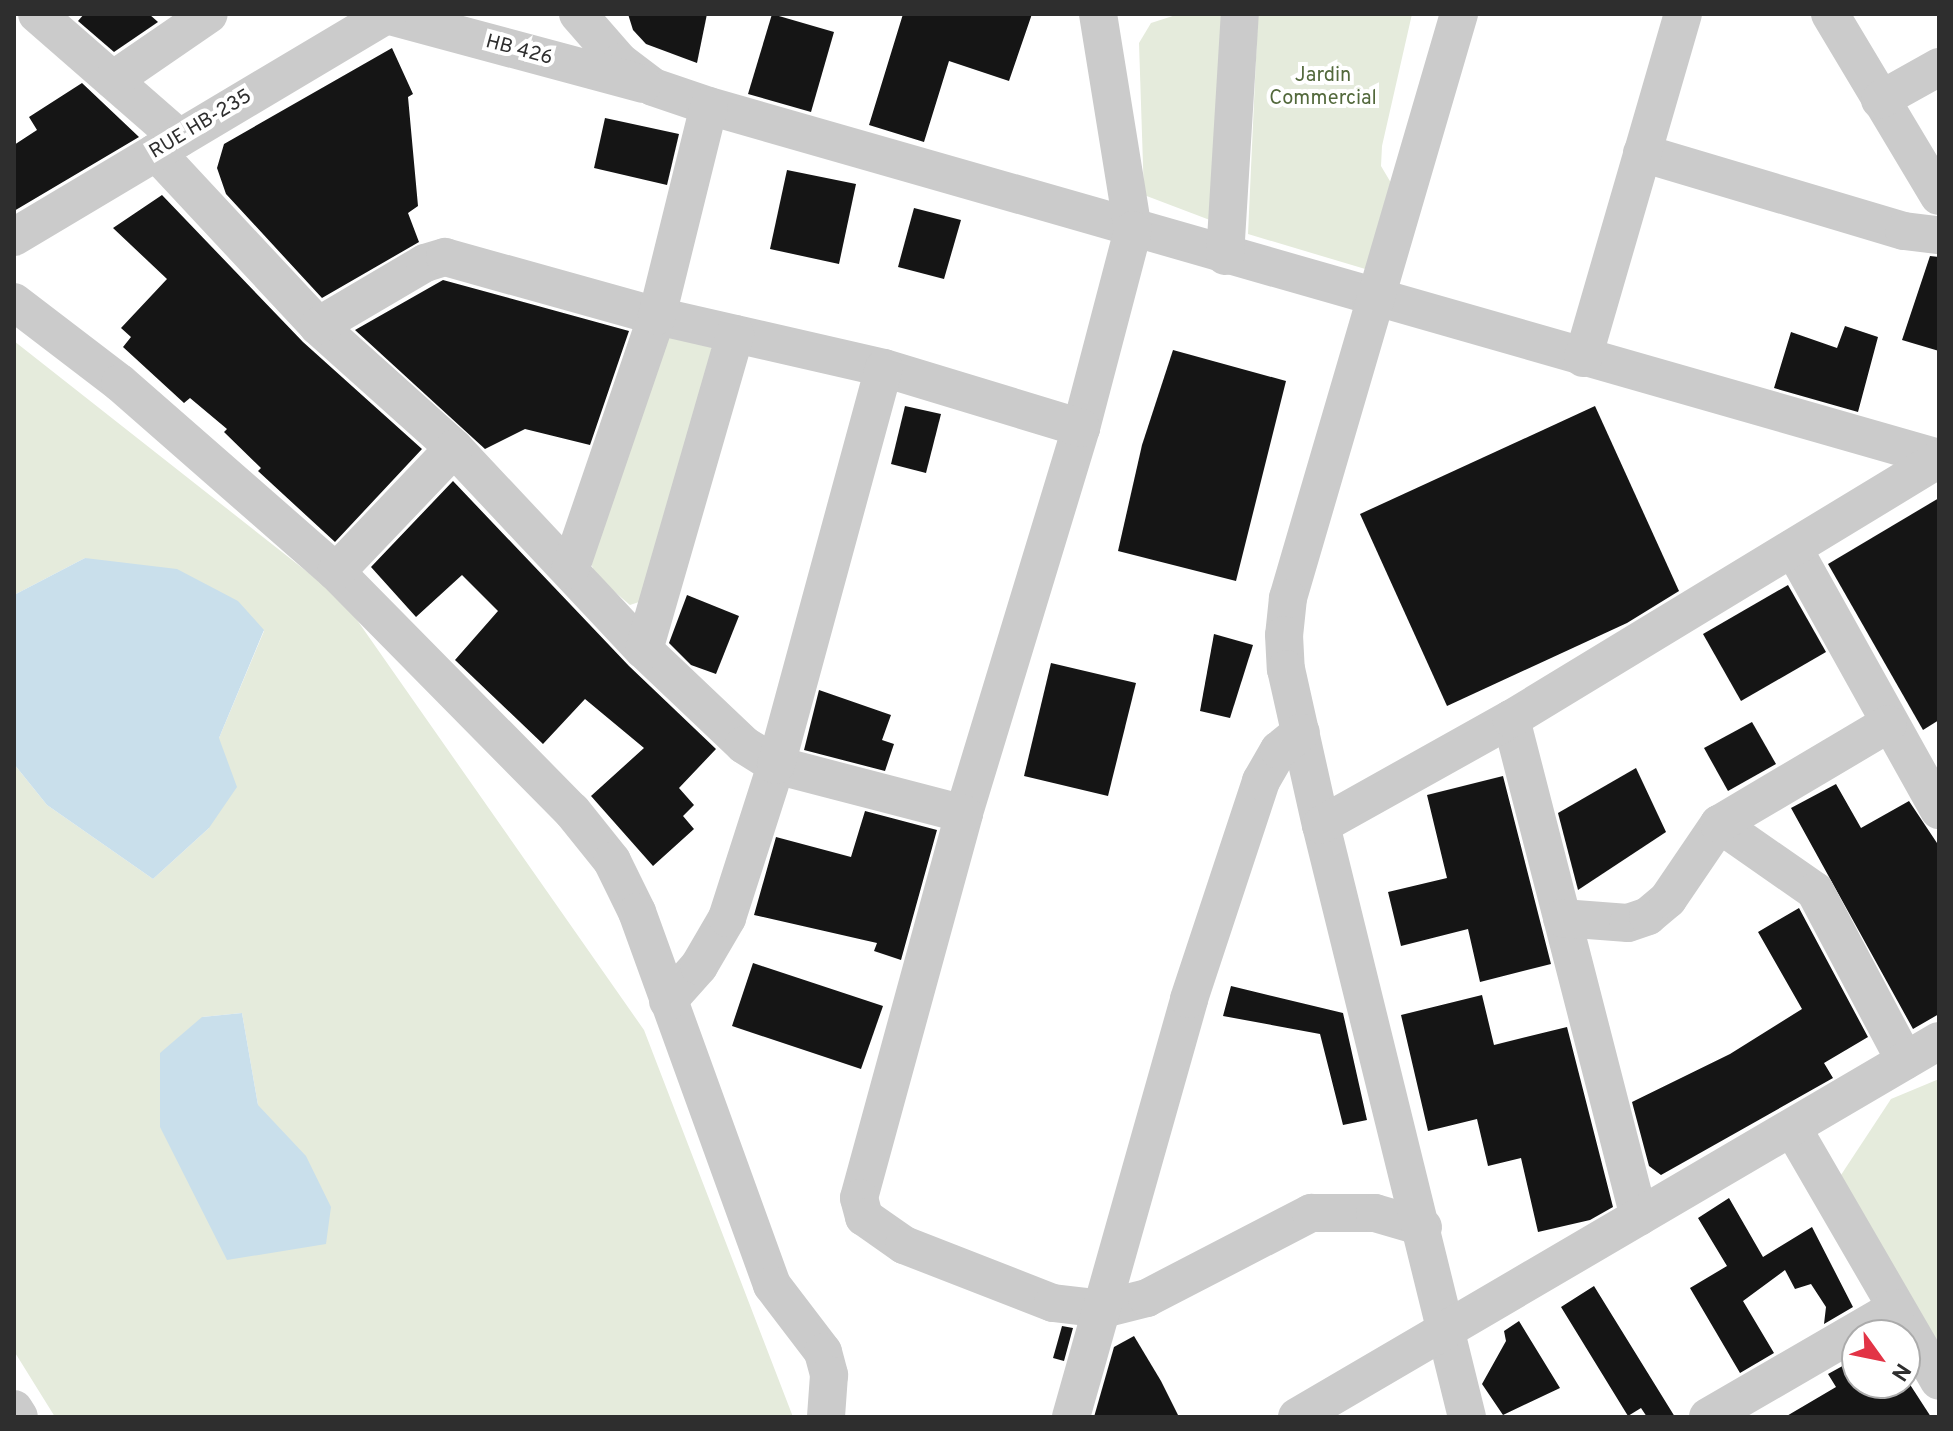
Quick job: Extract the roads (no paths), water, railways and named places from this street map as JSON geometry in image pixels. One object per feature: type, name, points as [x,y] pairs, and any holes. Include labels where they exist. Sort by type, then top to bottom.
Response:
[{"type":"street","points":[[37,14],[113,80],[318,326],[454,448],[644,650],[744,745],[776,765],[964,814]]},
{"type":"street","points":[[113,80],[209,14]]},
{"type":"street","points":[[1098,14],[1133,230],[1081,428],[964,814],[859,1198],[864,1217],[881,1234],[1053,1303],[1103,1309],[1147,1298],[1311,1213],[1375,1213],[1423,1227]]},
{"type":"street","points":[[1225,256],[1240,14]]},
{"type":"street","points":[[1459,14],[1288,598],[1286,669],[1321,825],[1423,1227],[1467,1417]]},
{"type":"street","points":[[1583,358],[1683,14]]},
{"type":"street","points":[[1830,14],[1939,196]]},
{"type":"street","name":"HB 426","points":[[387,15],[653,87]]},
{"type":"street","name":"RUE HB-235","points":[[14,237],[387,15]]},
{"type":"street","points":[[580,15],[620,62],[653,87],[709,106],[1133,230],[1939,458]]},
{"type":"street","points":[[1880,100],[1939,67]]},
{"type":"street","points":[[570,570],[657,316],[709,106]]},
{"type":"street","points":[[1642,153],[1904,231],[1939,235]]},
{"type":"street","points":[[318,326],[425,263],[445,257],[657,316],[884,368],[1081,428]]},
{"type":"street","points":[[14,302],[120,383],[336,572],[572,811],[612,861],[637,912],[772,1285],[823,1352],[829,1375],[826,1417]]},
{"type":"street","points":[[644,650],[735,334]]},
{"type":"street","points":[[668,1001],[699,966],[727,918],[776,765],[884,368]]},
{"type":"street","points":[[336,572],[454,448]]},
{"type":"street","points":[[1321,825],[1511,719],[1939,458]]},
{"type":"street","points":[[1793,548],[1888,724],[1939,810]]},
{"type":"street","points":[[1511,719],[1639,1217]]},
{"type":"street","points":[[1562,918],[1628,923],[1648,916],[1668,899],[1719,824],[1888,724]]},
{"type":"street","points":[[1071,1417],[1189,999],[1261,781],[1279,750],[1301,732]]},
{"type":"street","points":[[1719,824],[1815,891],[1905,1061]]},
{"type":"street","points":[[1297,1417],[1939,1041]]},
{"type":"street","points":[[1793,1129],[1939,1381]]},
{"type":"street","points":[[1708,1417],[1752,1406],[1896,1308]]},
{"type":"street","points":[[14,1409],[19,1417]]},
{"type":"water","points":[[85,558],[177,569],[238,601],[264,630],[219,738],[237,787],[209,828],[153,879],[47,805],[14,764],[14,595]]},
{"type":"water","points":[[242,1013],[258,1105],[306,1156],[331,1207],[326,1244],[227,1260],[160,1127],[160,1053],[202,1017]]},
{"type":"park label","name":"Jardin Commercial","points":[[1323,88]]}]
